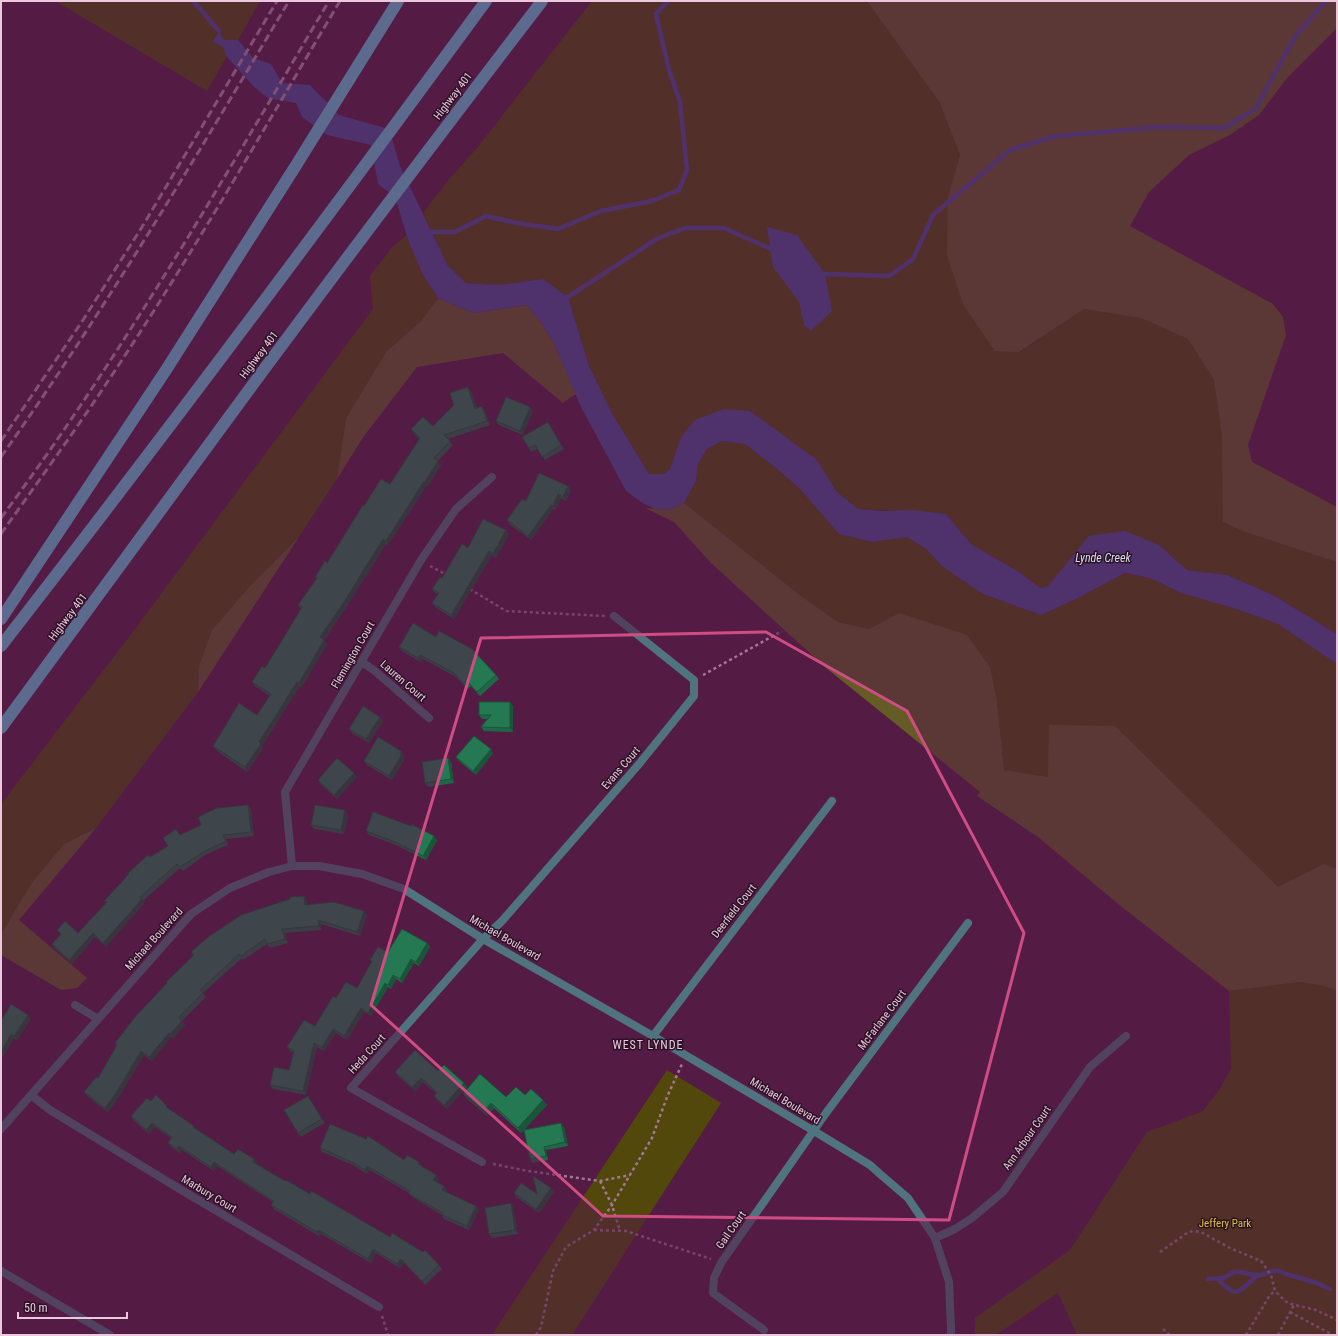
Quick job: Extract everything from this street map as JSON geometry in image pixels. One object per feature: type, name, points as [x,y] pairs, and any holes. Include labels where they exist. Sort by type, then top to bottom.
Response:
[{"type":"highway","points":[[1,619],[166,370],[398,1]]},
{"type":"highway","points":[[1,646],[134,475],[486,1]]},
{"type":"highway","name":"Highway 401","points":[[1,728],[362,238],[542,1]]},
{"type":"street","name":"Flemington Court","points":[[292,866],[285,792],[421,560],[456,509],[492,477]]},
{"type":"street","points":[[614,616],[694,680]]},
{"type":"street","name":"Lauren Court","points":[[362,662],[375,671],[429,718]]},
{"type":"street","name":"Evans Court","points":[[483,939],[502,921],[639,764],[694,696],[694,680]]},
{"type":"street","name":"Deerfield Court","points":[[653,1036],[832,801]]},
{"type":"street","name":"Michael Boulevard","points":[[1,1129],[191,914],[230,888],[269,872],[292,866],[319,866],[362,874],[404,889],[483,939],[653,1036],[870,1165],[908,1198],[935,1238],[949,1282],[951,1335]]},
{"type":"street","name":"McFarlane Court","points":[[814,1131],[968,923]]},
{"type":"street","name":"Heda Court","points":[[482,1162],[351,1088],[483,939]]},
{"type":"street","points":[[74,1005],[98,1019]]},
{"type":"street","name":"Ann Arbour Court","points":[[935,1238],[955,1229],[972,1218],[1003,1192],[1090,1067],[1126,1036]]},
{"type":"street","name":"Marbury Court","points":[[31,1095],[50,1110],[379,1307]]},
{"type":"street","name":"Gail Court","points":[[764,1330],[713,1293],[714,1278],[721,1263],[814,1131]]},
{"type":"street","points":[[1,1271],[110,1335]]},
{"type":"path","points":[[421,560],[447,576]]},
{"type":"path","points":[[467,587],[506,611],[614,616]]},
{"type":"path","points":[[694,680],[782,631]]},
{"type":"path","points":[[536,1335],[541,1327],[553,1271],[566,1247],[594,1230],[612,1205],[652,1138],[667,1097],[686,1056]]},
{"type":"path","points":[[482,1162],[528,1171],[600,1181],[630,1175]]},
{"type":"path","points":[[600,1181],[612,1205],[620,1231]]},
{"type":"path","points":[[594,1230],[626,1231],[721,1263]]},
{"type":"path","points":[[1160,1252],[1187,1233],[1193,1231],[1201,1232],[1230,1248],[1261,1261],[1271,1275],[1275,1291],[1285,1301],[1294,1305],[1316,1310],[1337,1320]]},
{"type":"path","points":[[1246,1335],[1270,1295],[1275,1291]]},
{"type":"path","points":[[1278,1335],[1294,1305]]},
{"type":"path","points":[[379,1307],[388,1335]]},
{"type":"path","points":[[1290,1312],[1334,1335]]},
{"type":"path","points":[[1163,1329],[1170,1335]]},
{"type":"highlighted area","points":[[766,632],[907,711],[1024,933],[949,1220],[603,1216],[371,1005],[481,638]]},
{"type":"green space","points":[[55,1],[260,1],[238,40],[224,40],[219,31],[227,56],[207,91]]},
{"type":"green space","points":[[592,1],[867,1],[940,103],[960,155],[948,197],[1020,352],[1084,309],[1141,318],[1188,339],[1214,380],[1222,436],[1248,533],[1337,562],[1337,634],[1273,595],[1227,575],[1187,570],[1159,545],[1047,587],[1040,588],[1019,572],[971,544],[946,514],[858,509],[836,491],[816,460],[750,411],[681,437],[670,469],[664,474],[649,474],[613,415],[589,366],[568,297],[543,279],[498,285],[466,283],[448,266],[423,213],[450,178],[477,148]]},
{"type":"green space","points":[[407,235],[423,275],[438,298],[421,321],[386,352],[346,418],[337,479],[299,537],[249,587],[212,630],[199,666],[198,692],[96,828],[64,844],[31,884],[1,934],[1,804],[129,637],[373,309],[370,276],[393,246]]},
{"type":"green space","points":[[722,441],[745,444],[776,468],[800,489],[839,534],[872,542],[907,537],[926,549],[943,567],[983,594],[1041,615],[1078,598],[1125,573],[1150,578],[1181,593],[1236,609],[1278,624],[1337,664],[1337,869],[1324,864],[1278,888],[1115,726],[1048,777],[1004,770],[997,701],[899,613],[869,629],[838,622],[801,596],[684,503],[696,481],[698,464],[707,449]]},
{"type":"green space","name":"Jeffery Park","points":[[1300,982],[1325,986],[1337,991],[1337,1335],[1077,1335],[1058,1293],[996,1335],[975,1335],[975,1318],[1070,1250],[1147,1132],[1203,1111],[1219,1090],[1231,1069],[1229,991]]},
{"type":"green space","points":[[667,1070],[721,1103],[572,1335],[492,1335]]},
{"type":"shaded area","points":[[867,1],[1337,1],[1337,28],[1287,78],[1259,115],[1230,135],[1189,155],[1149,192],[1130,226],[1273,304],[1283,317],[1286,335],[1248,445],[1252,462],[1337,507],[1337,562],[1248,533],[1223,522],[1222,436],[1214,380],[1188,339],[1141,318],[1084,309],[1019,352],[995,351],[963,304],[947,255],[948,197],[960,155],[940,103]]},
{"type":"shaded area","points":[[438,298],[473,313],[527,305],[542,324],[554,343],[576,394],[563,403],[503,353],[417,367],[364,436],[337,479],[346,418],[386,352],[421,321]]},
{"type":"shaded area","points":[[684,503],[801,596],[838,622],[869,629],[899,613],[967,635],[990,667],[997,701],[1004,770],[1048,777],[1049,725],[1115,726],[1278,887],[1324,864],[1337,869],[1337,991],[1325,986],[1300,982],[1229,991],[1117,903],[1038,837],[977,796],[980,792],[825,667],[711,563],[674,522],[645,508],[669,510]]},
{"type":"shaded area","points":[[299,537],[198,692],[199,666],[212,630],[249,587]]},
{"type":"shaded area","points":[[96,828],[19,920],[87,978],[77,988],[61,990],[1,955],[1,934],[31,884],[64,844]]},
{"type":"water","name":"Lynde Creek","points":[[219,31],[224,40],[238,40],[253,58],[271,64],[282,83],[310,85],[339,115],[389,129],[400,166],[448,266],[466,283],[498,285],[543,279],[568,297],[589,366],[613,415],[649,474],[664,474],[670,469],[681,437],[695,420],[724,409],[750,411],[817,460],[836,491],[858,509],[883,511],[912,510],[946,514],[971,544],[1019,572],[1040,588],[1047,587],[1089,536],[1125,531],[1159,545],[1187,570],[1227,575],[1273,595],[1337,634],[1337,664],[1278,624],[1236,609],[1181,593],[1150,578],[1125,573],[1078,598],[1041,615],[983,594],[943,567],[926,549],[907,537],[872,542],[839,534],[800,489],[745,444],[722,441],[707,449],[698,464],[696,481],[684,503],[669,510],[655,509],[644,504],[626,491],[581,407],[554,343],[542,324],[527,305],[473,313],[438,298],[423,275],[408,240],[395,197],[378,184],[371,145],[327,135],[302,117],[296,103],[268,98],[255,88],[227,57],[223,47],[213,42]]},
{"type":"water","points":[[767,227],[797,235],[825,274],[832,311],[811,331],[804,325],[799,302],[773,267]]},
{"type":"building","points":[[468,387],[475,409],[482,406],[487,421],[444,435],[450,441],[434,458],[438,461],[425,482],[424,481],[386,541],[383,539],[344,602],[320,637],[324,640],[299,683],[297,682],[259,742],[261,744],[245,767],[213,746],[239,703],[257,715],[271,694],[252,682],[262,666],[265,668],[302,607],[298,605],[317,578],[315,577],[325,561],[327,563],[363,505],[364,506],[381,479],[390,484],[420,438],[411,429],[423,417],[433,426],[454,405],[450,393]]},
{"type":"building","points":[[506,397],[530,407],[520,431],[496,421]]},
{"type":"building","points":[[548,422],[561,445],[542,457],[535,445],[529,448],[522,437]]},
{"type":"building","points":[[539,473],[568,486],[563,497],[558,494],[553,506],[551,505],[528,536],[507,520],[522,499],[526,501]]},
{"type":"building","points":[[483,519],[506,530],[493,554],[489,551],[451,615],[432,603],[439,593],[432,589],[440,577],[442,578],[462,544],[468,548]]},
{"type":"building","points":[[413,623],[436,637],[439,631],[472,649],[496,675],[477,692],[468,682],[465,685],[454,673],[420,655],[418,658],[399,647]]},
{"type":"building","points":[[479,702],[510,702],[510,728],[481,727],[491,715],[479,715]]},
{"type":"building","points":[[363,706],[380,717],[366,739],[349,729]]},
{"type":"building","points":[[474,736],[491,749],[473,771],[456,757]]},
{"type":"building","points":[[378,737],[401,751],[401,756],[389,776],[364,761]]},
{"type":"building","points":[[337,758],[354,773],[334,795],[318,780]]},
{"type":"building","points":[[448,758],[451,779],[425,783],[422,762]]},
{"type":"building","points":[[248,805],[251,832],[223,835],[226,841],[203,852],[180,867],[177,864],[140,897],[142,899],[103,943],[93,933],[69,960],[52,944],[61,934],[57,930],[65,921],[78,933],[107,902],[104,901],[129,874],[128,873],[148,855],[150,857],[168,846],[163,838],[176,829],[180,835],[201,825],[198,817],[217,808]]},
{"type":"building","points":[[315,805],[345,810],[341,830],[311,825]]},
{"type":"building","points":[[373,812],[411,826],[411,824],[434,836],[423,856],[395,842],[366,831]]},
{"type":"building","points":[[304,896],[305,905],[334,902],[364,911],[357,932],[318,920],[319,926],[282,929],[285,939],[267,944],[265,939],[241,956],[239,954],[200,990],[203,993],[179,1017],[182,1021],[170,1034],[169,1033],[149,1057],[141,1051],[116,1093],[105,1108],[84,1092],[96,1077],[98,1078],[117,1045],[115,1043],[136,1016],[167,983],[166,982],[194,955],[191,952],[207,938],[241,915],[290,899],[290,897]]},
{"type":"building","points":[[402,929],[427,943],[416,962],[411,959],[400,979],[393,975],[388,985],[385,983],[368,1013],[361,1008],[344,1036],[333,1029],[322,1047],[314,1043],[303,1091],[270,1085],[274,1067],[289,1070],[294,1051],[287,1047],[304,1020],[315,1026],[333,996],[336,998],[346,982],[357,988],[378,947],[388,952]]},
{"type":"building","points":[[11,1004],[28,1015],[14,1036],[11,1034],[1,1052],[1,1021]]},
{"type":"building","points":[[415,1050],[438,1071],[444,1065],[464,1083],[444,1105],[434,1096],[437,1092],[421,1078],[412,1087],[395,1072]]},
{"type":"building","points":[[480,1074],[506,1097],[516,1087],[525,1095],[531,1089],[543,1100],[518,1128],[491,1103],[484,1111],[463,1094]]},
{"type":"building","points":[[156,1095],[167,1106],[166,1107],[234,1154],[238,1149],[254,1159],[253,1162],[285,1181],[286,1180],[310,1194],[311,1191],[390,1237],[392,1233],[423,1252],[425,1250],[439,1265],[422,1281],[401,1259],[397,1264],[373,1249],[368,1259],[318,1230],[317,1232],[271,1205],[274,1201],[214,1162],[211,1167],[179,1146],[177,1149],[168,1143],[172,1137],[152,1123],[146,1130],[131,1116],[147,1098],[151,1101]]},
{"type":"building","points":[[308,1096],[322,1119],[298,1133],[284,1110]]},
{"type":"building","points":[[561,1123],[565,1142],[544,1147],[546,1156],[530,1159],[524,1130]]},
{"type":"building","points":[[330,1124],[366,1139],[368,1136],[404,1160],[407,1155],[419,1162],[418,1164],[436,1175],[433,1180],[444,1186],[442,1190],[476,1206],[467,1226],[442,1215],[443,1213],[409,1194],[410,1191],[367,1166],[365,1170],[350,1161],[320,1148]]},
{"type":"building","points":[[533,1176],[551,1188],[536,1209],[514,1193],[521,1183],[537,1194]]},
{"type":"building","points":[[511,1203],[515,1230],[489,1234],[485,1208]]},
{"type":"waterway","name":"Lynde Creek","points":[[193,1],[219,31]]},
{"type":"waterway","points":[[432,232],[455,232],[486,216],[517,223],[558,229],[601,211],[652,201],[679,190],[687,170],[680,102],[669,70],[656,14],[668,1]]},
{"type":"waterway","points":[[825,274],[889,276],[913,259],[933,215],[1010,150],[1056,136],[1161,127],[1224,128],[1255,109],[1296,35],[1326,1]]},
{"type":"waterway","points":[[568,297],[658,238],[686,228],[724,228],[771,249]]},
{"type":"waterway","points":[[1208,1279],[1223,1278],[1234,1272],[1261,1275],[1273,1271],[1279,1271],[1314,1282],[1330,1289]]},
{"type":"waterway","points":[[1218,1279],[1230,1290],[1235,1292],[1239,1291],[1259,1275]]},
{"type":"railway","points":[[1,441],[83,320],[142,227],[277,1]]},
{"type":"railway","points":[[1,457],[114,289],[289,1]]},
{"type":"railway","points":[[1,518],[89,393],[172,264],[329,1]]},
{"type":"railway","points":[[1,534],[144,327],[229,188],[340,1]]},
{"type":"district","name":"WEST LYNDE","points":[[648,1045]]}]
